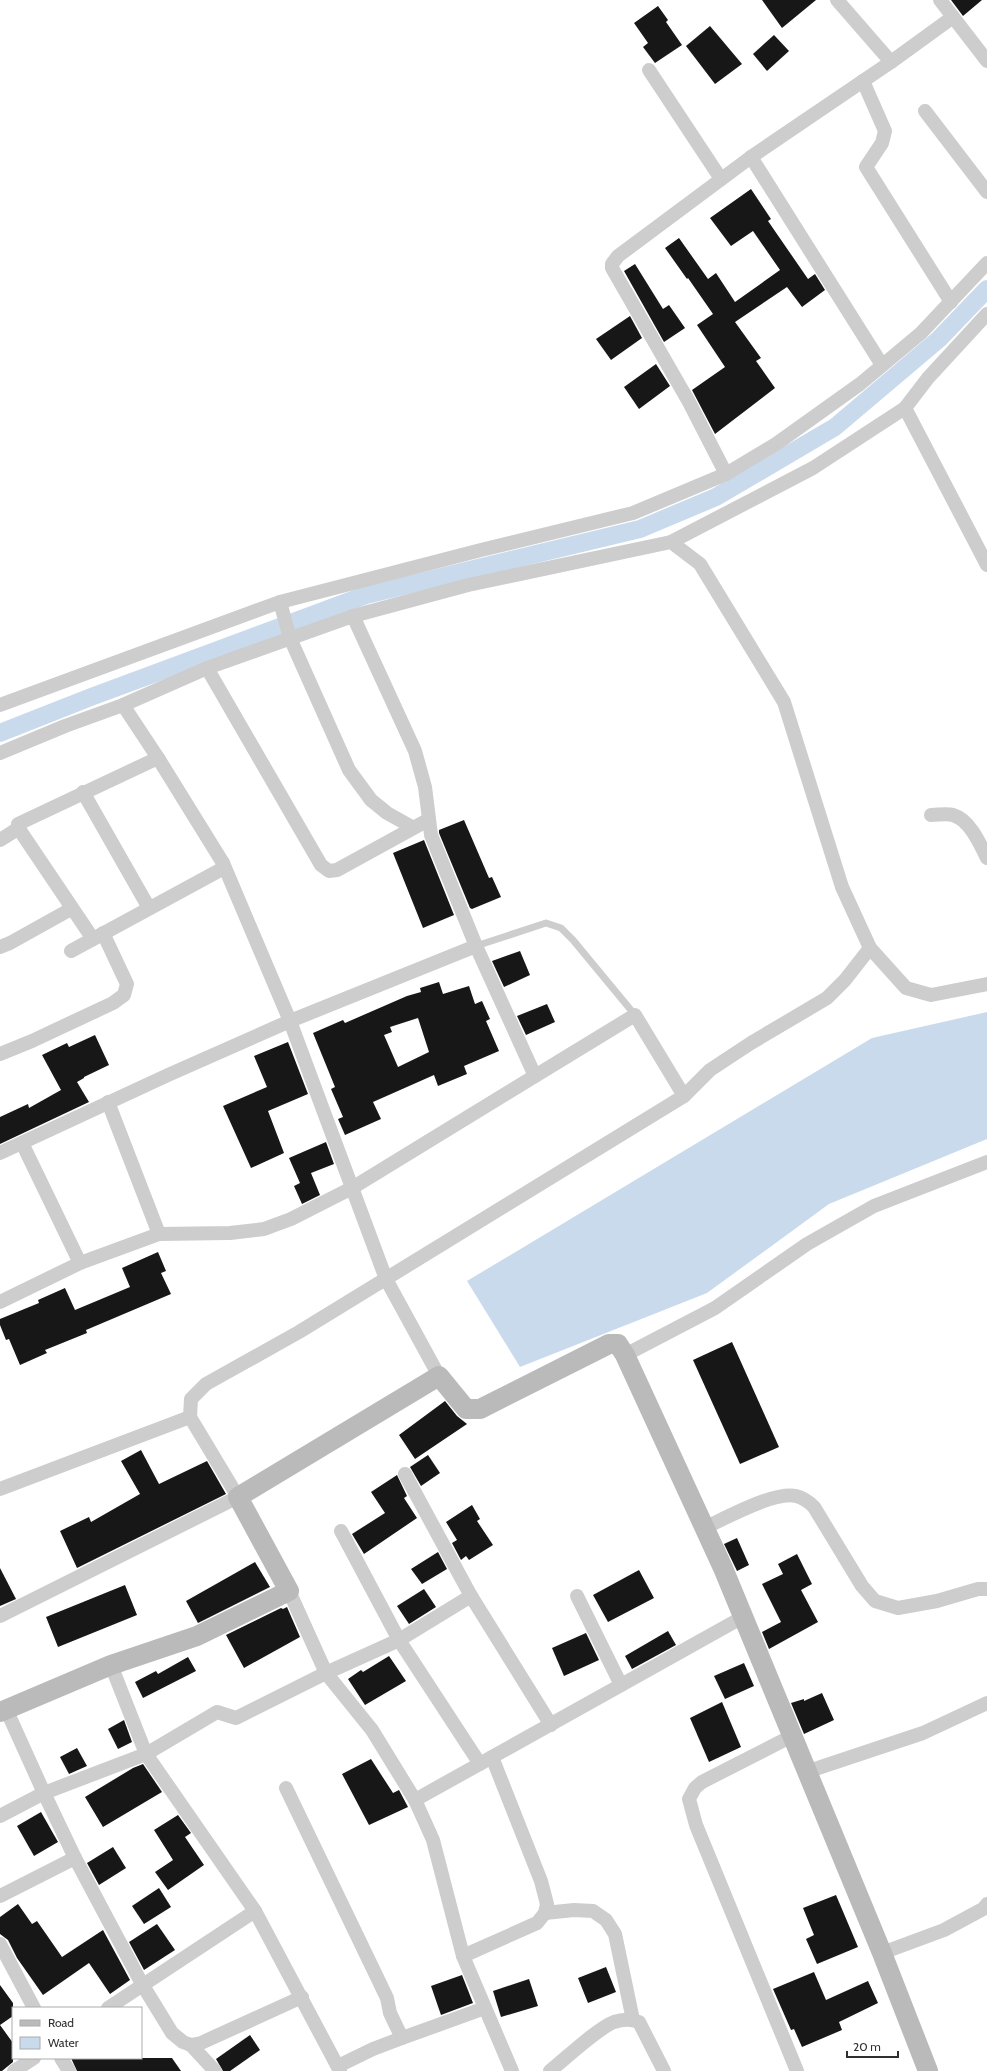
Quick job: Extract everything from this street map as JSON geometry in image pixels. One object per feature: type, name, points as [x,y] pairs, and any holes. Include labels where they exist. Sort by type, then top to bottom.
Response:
[{"type":"main road","points":[[3,1710],[111,1665],[197,1636],[289,1591],[238,1497],[439,1376],[466,1409],[480,1409],[609,1344],[618,1344],[625,1355],[743,1617],[882,1953],[928,2071]]},
{"type":"street","points":[[837,0],[891,62]]},
{"type":"street","points":[[940,0],[987,61]]},
{"type":"street","points":[[726,474],[689,402],[612,268],[612,264],[618,256],[751,157],[891,62],[953,17]]},
{"type":"street","points":[[648,70],[721,179]]},
{"type":"street","points":[[863,81],[885,131],[882,143],[866,167],[951,302]]},
{"type":"street","points":[[925,111],[987,192]]},
{"type":"street","points":[[751,157],[882,365]]},
{"type":"street","points":[[0,705],[281,606],[481,550],[633,513],[726,474],[776,444],[860,384],[921,333],[987,263]]},
{"type":"street","points":[[0,753],[65,726],[123,705],[207,668],[353,616],[468,585],[671,542],[813,468],[905,408],[928,378],[987,314]]},
{"type":"street","points":[[905,408],[987,565]]},
{"type":"street","points":[[671,542],[700,564],[784,702],[842,887],[870,948],[906,988],[931,995],[987,984]]},
{"type":"street","points":[[281,606],[290,638],[349,770],[372,800],[387,813],[412,827]]},
{"type":"street","points":[[353,616],[415,751],[425,788],[431,835],[476,946],[535,1076]]},
{"type":"street","points":[[207,668],[321,865],[329,871],[337,870],[412,827],[428,820]]},
{"type":"street","points":[[123,705],[158,758],[223,863],[290,1021],[386,1279],[439,1376]]},
{"type":"street","points":[[0,1054],[32,1041],[113,1003],[124,995],[127,984],[98,936],[71,908],[19,828],[20,822],[158,758]]},
{"type":"street","points":[[82,792],[149,908]]},
{"type":"street","points":[[931,815],[953,815],[963,820],[978,840],[987,858]]},
{"type":"street","points":[[0,840],[19,828]]},
{"type":"street","points":[[71,951],[149,908],[219,872],[223,863]]},
{"type":"street","points":[[0,947],[10,943],[71,908]]},
{"type":"street","points":[[0,1153],[108,1102],[290,1021],[476,946]]},
{"type":"street","points":[[0,1616],[238,1497],[190,1417],[190,1399],[206,1384],[299,1332],[684,1096],[710,1070],[827,998],[845,980],[870,948]]},
{"type":"street","points":[[0,1302],[80,1263],[159,1234],[230,1233],[264,1229],[291,1219],[352,1188],[635,1015],[684,1096]]},
{"type":"street","points":[[108,1102],[159,1234]]},
{"type":"street","points":[[22,1143],[80,1263]]},
{"type":"street","points":[[625,1355],[715,1308],[807,1244],[874,1206],[987,1162]]},
{"type":"street","points":[[0,1489],[190,1417]]},
{"type":"street","points":[[405,1474],[471,1596],[551,1725]]},
{"type":"street","points":[[704,1528],[771,1498],[786,1495],[796,1496],[806,1499],[814,1508],[862,1586],[875,1601],[898,1608],[937,1601],[978,1589],[987,1589]]},
{"type":"street","points":[[341,1530],[399,1640],[480,1764]]},
{"type":"street","points":[[289,1591],[326,1673],[372,1730],[415,1800],[433,1840],[463,1956],[512,2071]]},
{"type":"street","points":[[0,1816],[44,1793],[146,1754],[217,1712],[236,1718],[326,1673],[399,1640],[471,1596]]},
{"type":"street","points":[[577,1596],[622,1685]]},
{"type":"street","points":[[415,1800],[743,1617]]},
{"type":"street","points":[[111,1665],[146,1754],[255,1911],[339,2069],[373,2049],[485,2008]]},
{"type":"street","points":[[806,1772],[923,1733],[987,1703]]},
{"type":"street","points":[[3,1710],[75,1858],[142,1984],[172,2033],[183,2042],[191,2045],[215,2071]]},
{"type":"street","points":[[792,1736],[702,1782],[692,1791],[689,1799],[696,1825],[797,2071]]},
{"type":"street","points":[[463,1956],[528,1929],[537,1923],[545,1913],[547,1904],[541,1881],[492,1757]]},
{"type":"street","points":[[286,1788],[387,1998],[390,2013],[402,2038]]},
{"type":"street","points":[[0,1896],[75,1858]]},
{"type":"street","points":[[882,1953],[944,1930],[983,1909],[987,1904]]},
{"type":"street","points":[[545,1913],[574,1910],[593,1911],[606,1920],[615,1934],[633,2020]]},
{"type":"street","points":[[109,2007],[142,1984],[255,1911]]},
{"type":"street","points":[[0,1944],[33,2007]]},
{"type":"street","points":[[191,2045],[216,2038],[302,1997]]},
{"type":"street","points":[[550,2071],[609,2024],[624,2020],[639,2022],[664,2071]]},
{"type":"street","points":[[14,2071],[32,2059]]},
{"type":"street","points":[[62,2059],[69,2071]]},
{"type":"lane","points":[[476,946],[546,924],[561,928],[573,940],[635,1015]]},
{"type":"water","points":[[987,1012],[987,1139],[829,1204],[707,1293],[520,1367],[467,1281],[872,1038]]},
{"type":"building","points":[[762,0],[816,0],[782,28]]},
{"type":"building","points":[[951,0],[982,0],[963,16]]},
{"type":"building","points":[[658,6],[668,20],[666,22],[682,45],[655,63],[643,47],[648,43],[634,23]]},
{"type":"building","points":[[710,26],[742,64],[715,84],[686,46]]},
{"type":"building","points":[[774,35],[789,51],[767,71],[753,54]]},
{"type":"building","points":[[751,189],[771,219],[768,221],[808,279],[815,274],[825,290],[802,307],[787,287],[735,322],[761,358],[756,361],[775,388],[715,434],[692,390],[725,367],[697,325],[713,314],[665,248],[679,238],[708,279],[716,273],[735,302],[780,270],[753,231],[731,246],[710,218]]},
{"type":"building","points":[[635,264],[663,309],[669,305],[685,328],[664,342],[624,271]]},
{"type":"building","points":[[630,316],[642,338],[611,360],[596,339]]},
{"type":"building","points":[[656,364],[670,386],[639,409],[624,387]]},
{"type":"building","points":[[464,820],[489,878],[492,877],[501,897],[472,909],[470,908],[439,833],[439,830]]},
{"type":"building","points":[[424,840],[454,915],[423,928],[393,853]]},
{"type":"building","points":[[520,951],[530,975],[504,987],[492,961]]},
{"type":"building","points":[[439,982],[443,994],[469,986],[475,1004],[482,1001],[490,1019],[486,1021],[499,1051],[464,1066],[467,1074],[438,1086],[434,1075],[373,1102],[381,1119],[345,1135],[338,1119],[343,1117],[331,1089],[335,1087],[313,1033],[343,1020],[345,1023],[407,996],[421,992],[420,988]],"holes":[[[418,1018],[429,1052],[398,1067],[384,1035],[392,1032],[390,1027]]]},
{"type":"building","points":[[547,1004],[555,1022],[526,1035],[517,1016]]},
{"type":"building","points":[[95,1035],[109,1065],[77,1082],[89,1102],[0,1144],[0,1117],[28,1104],[29,1108],[61,1090],[42,1055],[67,1043],[69,1047]]},
{"type":"building","points":[[288,1042],[308,1094],[268,1111],[284,1153],[251,1168],[223,1106],[267,1087],[254,1056]]},
{"type":"building","points":[[326,1142],[334,1164],[311,1173],[320,1195],[302,1204],[294,1186],[300,1183],[289,1158]]},
{"type":"building","points":[[158,1252],[166,1271],[161,1273],[171,1294],[86,1330],[87,1333],[45,1350],[47,1353],[20,1365],[9,1339],[6,1340],[0,1325],[0,1319],[39,1303],[38,1300],[65,1288],[75,1310],[130,1287],[122,1268]]},
{"type":"building","points":[[732,1342],[779,1447],[740,1464],[693,1360]]},
{"type":"building","points":[[445,1401],[457,1416],[467,1424],[415,1459],[399,1435]]},
{"type":"building","points":[[141,1450],[159,1484],[207,1461],[226,1494],[77,1568],[60,1531],[89,1517],[91,1522],[140,1494],[121,1461]]},
{"type":"building","points":[[428,1455],[440,1473],[421,1486],[410,1467]]},
{"type":"building","points":[[397,1475],[407,1496],[404,1498],[417,1518],[364,1554],[352,1534],[385,1513],[371,1492]]},
{"type":"building","points":[[472,1505],[480,1519],[477,1521],[493,1545],[469,1560],[466,1556],[461,1560],[452,1543],[457,1540],[446,1522]]},
{"type":"building","points":[[737,1538],[749,1565],[737,1571],[724,1544]]},
{"type":"building","points":[[438,1552],[447,1569],[422,1584],[411,1569]]},
{"type":"building","points":[[797,1554],[812,1584],[801,1590],[818,1622],[769,1649],[762,1632],[781,1622],[762,1584],[783,1574],[778,1564]]},
{"type":"building","points":[[255,1562],[270,1587],[198,1623],[186,1601]]},
{"type":"building","points":[[0,1568],[16,1599],[0,1606]]},
{"type":"building","points":[[639,1570],[654,1598],[608,1622],[593,1595]]},
{"type":"building","points":[[125,1585],[137,1615],[58,1647],[46,1617]]},
{"type":"building","points":[[424,1589],[436,1607],[409,1624],[397,1606]]},
{"type":"building","points":[[287,1607],[300,1637],[244,1668],[226,1635],[281,1608],[283,1609]]},
{"type":"building","points":[[668,1631],[676,1645],[632,1669],[625,1656]]},
{"type":"building","points":[[586,1633],[599,1660],[564,1676],[552,1648]]},
{"type":"building","points":[[389,1656],[406,1681],[365,1705],[348,1679],[361,1670],[363,1672]]},
{"type":"building","points":[[188,1657],[196,1671],[143,1698],[135,1682],[156,1671],[158,1674]]},
{"type":"building","points":[[744,1663],[754,1686],[725,1699],[714,1676]]},
{"type":"building","points":[[822,1693],[834,1720],[804,1734],[791,1703],[804,1699],[804,1701]]},
{"type":"building","points":[[722,1702],[741,1747],[709,1762],[690,1718]]},
{"type":"building","points":[[124,1720],[132,1742],[118,1749],[108,1729]]},
{"type":"building","points":[[77,1748],[87,1766],[69,1774],[60,1757]]},
{"type":"building","points":[[371,1759],[393,1793],[399,1790],[408,1807],[369,1825],[342,1774]]},
{"type":"building","points":[[143,1764],[162,1792],[103,1827],[85,1797],[133,1768]]},
{"type":"building","points":[[41,1812],[58,1842],[34,1856],[17,1826]]},
{"type":"building","points":[[178,1815],[191,1833],[185,1837],[204,1865],[168,1890],[155,1872],[173,1860],[154,1830]]},
{"type":"building","points":[[113,1847],[126,1868],[99,1885],[87,1863]]},
{"type":"building","points":[[159,1888],[171,1907],[144,1924],[132,1906]]},
{"type":"building","points":[[836,1895],[858,1947],[817,1964],[806,1939],[814,1935],[803,1908]]},
{"type":"building","points":[[18,1904],[32,1924],[37,1921],[62,1957],[103,1930],[130,1980],[110,1994],[89,1963],[43,1995],[17,1958],[8,1940],[0,1934],[0,1917]]},
{"type":"building","points":[[157,1924],[175,1950],[144,1970],[129,1942]]},
{"type":"building","points":[[606,1967],[616,1992],[588,2003],[578,1978]]},
{"type":"building","points":[[814,1972],[826,2000],[868,1981],[878,2003],[839,2022],[842,2030],[802,2047],[794,2029],[791,2030],[773,1989]]},
{"type":"building","points":[[462,1975],[473,2003],[441,2015],[431,1986]]},
{"type":"building","points":[[529,1979],[538,2006],[501,2017],[493,1991]]},
{"type":"building","points":[[0,1985],[13,2003],[13,2007],[12,2017],[0,2025]]},
{"type":"building","points":[[0,2025],[12,2042],[13,2062],[0,2071]]},
{"type":"building","points":[[250,2035],[260,2050],[230,2071],[223,2071],[216,2059]]},
{"type":"building","points":[[172,2058],[181,2071],[77,2071],[71,2059]]},
{"type":"waterway","points":[[0,733],[91,697],[366,595],[640,529],[716,497],[835,427],[939,339],[987,289]]}]
